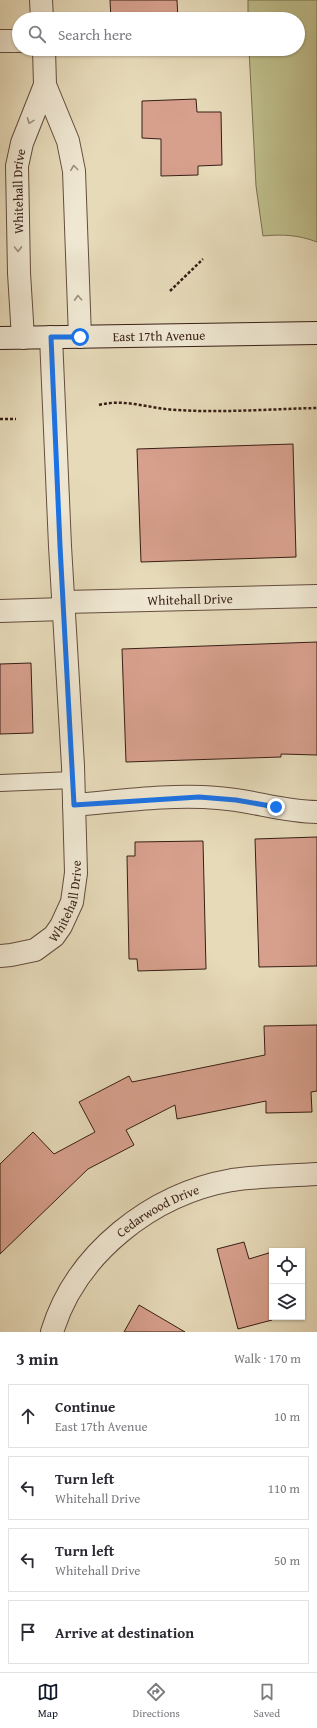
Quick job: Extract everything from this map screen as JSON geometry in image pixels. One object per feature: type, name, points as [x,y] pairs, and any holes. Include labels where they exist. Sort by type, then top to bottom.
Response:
[{"type":"street","points":[[41,0],[42,12]]},
{"type":"street","points":[[0,41],[12,41]]},
{"type":"street","name":"Whitehall Drive","points":[[23,338],[19,273],[18,166],[22,143],[45,85],[44,56]]},
{"type":"street","points":[[45,85],[68,141],[74,170],[80,337]]},
{"type":"street","name":"East 17th Avenue","points":[[0,338],[317,333]]},
{"type":"street","name":"Whitehall Drive","points":[[0,956],[35,950],[54,936],[72,902],[76,873],[73,780],[60,546],[51,337]]},
{"type":"street","name":"Whitehall Drive","points":[[64,606],[317,596]]},
{"type":"street","points":[[0,611],[64,606]]},
{"type":"street","points":[[74,805],[181,797],[217,798],[255,803],[301,812],[317,812]]},
{"type":"street","name":"Cedarwood Drive","points":[[52,1332],[61,1305],[77,1279],[95,1256],[118,1234],[151,1210],[192,1190],[231,1181],[257,1177],[317,1174]]},
{"type":"lane","points":[[0,783],[73,780]]},
{"type":"path","points":[[170,291],[203,259]]},
{"type":"path","points":[[99,405],[111,402],[125,402],[177,410],[317,408]]},
{"type":"path","points":[[0,419],[16,419]]},
{"type":"green space","points":[[248,0],[317,0],[317,242],[290,236],[263,236],[256,186],[249,56],[305,56],[305,12],[248,12]]},
{"type":"building","points":[[110,0],[177,0],[178,12],[111,12]]},
{"type":"building","points":[[196,99],[197,112],[221,112],[222,165],[198,166],[198,175],[161,176],[161,139],[142,138],[142,101]]},
{"type":"building","points":[[293,444],[296,557],[141,562],[137,449]]},
{"type":"building","points":[[317,642],[317,755],[281,754],[281,757],[126,762],[122,649]]},
{"type":"building","points":[[31,663],[33,733],[0,734],[0,664]]},
{"type":"building","points":[[317,837],[317,966],[259,967],[255,839]]},
{"type":"building","points":[[203,841],[206,969],[138,971],[137,959],[129,959],[127,856],[135,856],[135,842]]},
{"type":"building","points":[[317,1025],[317,1091],[311,1092],[312,1112],[266,1113],[266,1101],[177,1119],[175,1105],[126,1130],[134,1145],[88,1169],[0,1254],[0,1164],[33,1132],[54,1154],[95,1132],[79,1102],[129,1076],[132,1082],[265,1055],[264,1026]]},
{"type":"building","points":[[244,1242],[249,1259],[269,1253],[269,1320],[272,1320],[238,1329],[217,1249]]},
{"type":"building","points":[[139,1305],[185,1332],[124,1332]]},
{"type":"route","points":[[80,337],[51,337],[60,546],[66,632],[74,805],[199,797],[236,800],[276,807]]}]
